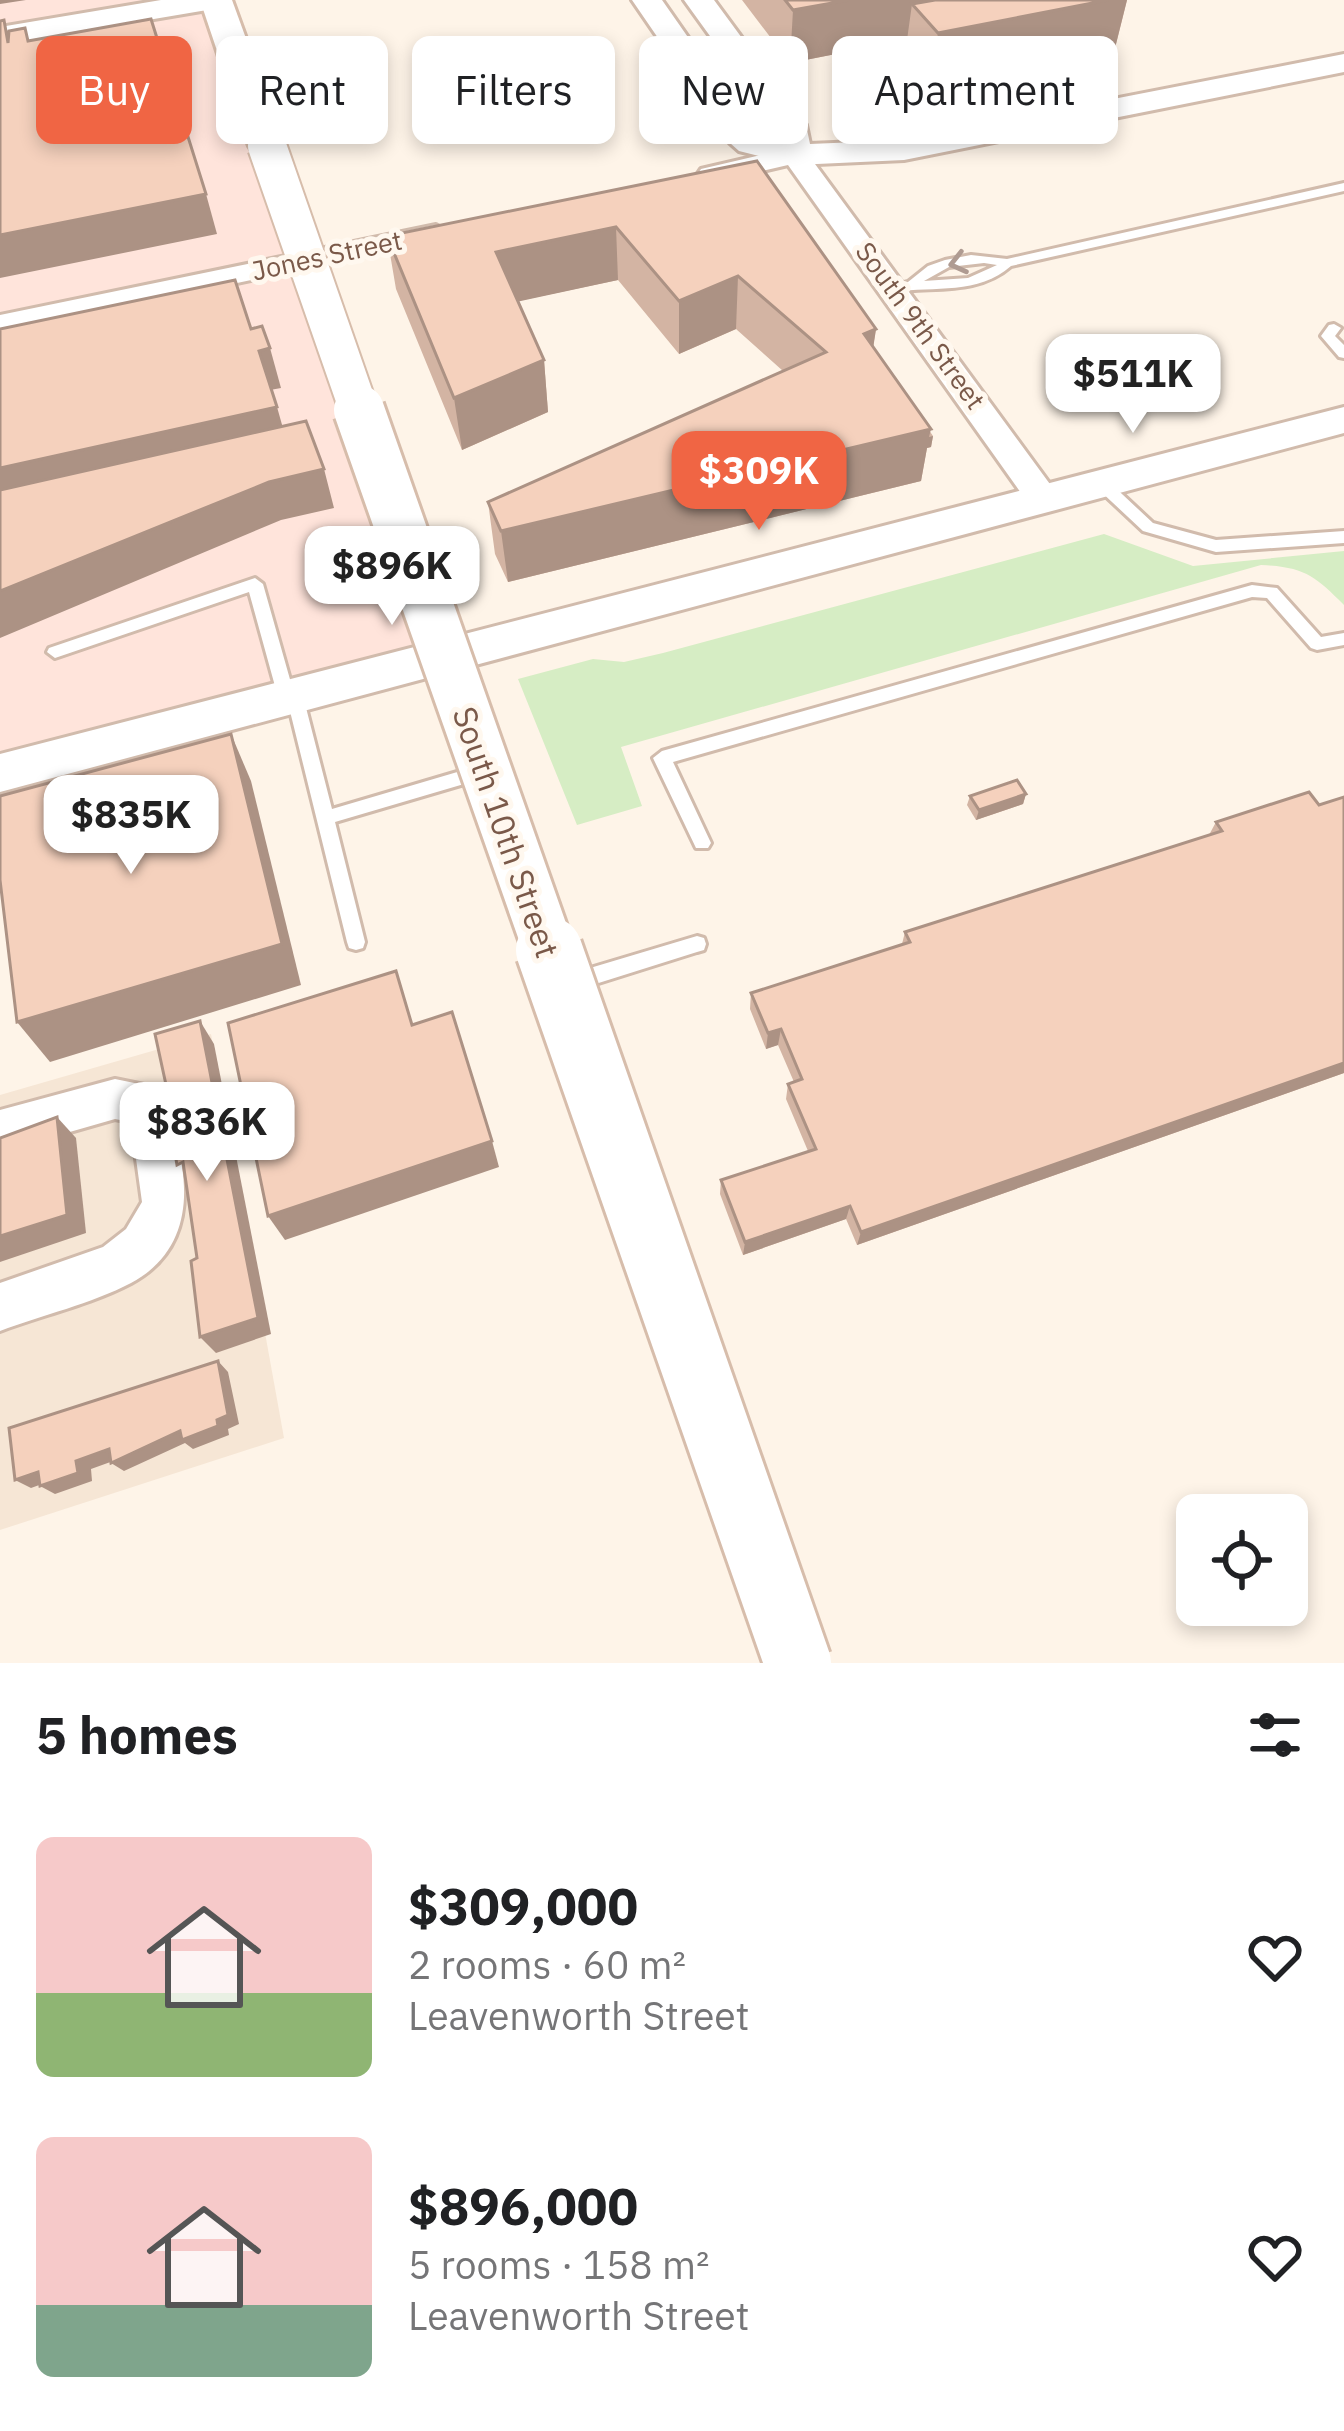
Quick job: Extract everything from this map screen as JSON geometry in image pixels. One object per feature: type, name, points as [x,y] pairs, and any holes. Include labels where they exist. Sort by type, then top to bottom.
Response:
[{"type":"main road","name":"South 10th Street","points":[[219,13],[798,1663]]},
{"type":"street","name":"South 9th Street","points":[[647,0],[672,36]]},
{"type":"street","name":"South 9th Street","points":[[699,0],[725,36]]},
{"type":"street","points":[[0,36],[219,13]]},
{"type":"street","points":[[684,181],[795,155],[873,130],[1344,34]]},
{"type":"street","points":[[795,155],[904,150],[1344,62]]},
{"type":"street","name":"South 9th Street","points":[[752,144],[795,155]]},
{"type":"street","name":"South 9th Street","points":[[793,144],[795,155],[904,286],[1043,499]]},
{"type":"street","name":"Jones Street","points":[[0,324],[455,229]]},
{"type":"street","points":[[0,772],[1344,420]]},
{"type":"street","points":[[0,1131],[115,1099],[138,1102],[155,1133],[165,1207],[142,1245],[117,1264],[0,1307]]},
{"type":"lane","points":[[904,286],[937,289],[998,274],[1007,263],[1344,187]]},
{"type":"lane","points":[[1335,326],[1328,336],[1344,354]]},
{"type":"lane","points":[[1102,484],[1148,527],[1216,546],[1344,537]]},
{"type":"lane","points":[[55,652],[255,584],[325,818],[356,942]]},
{"type":"lane","points":[[702,843],[662,758],[1252,591],[1271,592],[1317,644],[1344,639]]},
{"type":"lane","points":[[325,818],[485,771]]},
{"type":"lane","points":[[560,986],[697,944]]},
{"type":"shaded area","points":[[0,0],[216,0],[228,36],[216,36],[216,144],[264,144],[437,658],[0,773]]},
{"type":"shaded area","points":[[211,1034],[284,1438],[0,1530],[0,1095]]},
{"type":"green space","points":[[1104,534],[1193,566],[1344,551],[1344,605],[1308,575],[1261,565],[621,747],[642,806],[577,825],[518,679],[593,659],[624,662],[663,653]]},
{"type":"building","points":[[785,0],[849,0],[793,10]]},
{"type":"building","points":[[1108,0],[938,33],[912,4]]},
{"type":"building","points":[[151,19],[156,36],[56,36]]},
{"type":"building","points":[[4,20],[8,43],[9,31],[25,28],[28,41],[36,40],[36,144],[190,144],[206,194],[0,235],[0,21]]},
{"type":"building","points":[[757,161],[876,329],[864,334],[931,429],[501,531],[488,502],[826,352],[738,276],[679,301],[616,227],[496,252],[544,360],[454,398],[387,236]]},
{"type":"building","points":[[235,280],[251,329],[262,326],[270,348],[259,351],[277,407],[0,468],[0,329]]},
{"type":"building","points":[[306,421],[324,469],[269,482],[0,591],[0,490]]},
{"type":"building","points":[[231,734],[282,944],[17,1022],[0,880],[0,796]]},
{"type":"building","points":[[1017,780],[1026,794],[979,810],[970,796]]},
{"type":"building","points":[[1309,792],[1319,805],[1344,797],[1344,1063],[861,1232],[850,1206],[745,1242],[721,1180],[816,1149],[788,1084],[802,1079],[781,1029],[768,1033],[751,993],[910,942],[905,932],[1222,831],[1216,822]]},
{"type":"building","points":[[396,971],[412,1025],[452,1012],[492,1141],[268,1216],[228,1023]]},
{"type":"building","points":[[200,1021],[258,1318],[200,1337],[191,1261],[197,1258],[183,1162],[177,1165],[173,1142],[178,1140],[155,1034]]},
{"type":"building","points":[[57,1117],[67,1215],[0,1236],[0,1138]]},
{"type":"building","points":[[218,1361],[228,1415],[217,1420],[218,1426],[182,1440],[180,1431],[111,1463],[109,1449],[76,1461],[78,1473],[40,1486],[38,1472],[15,1480],[9,1428]]}]
